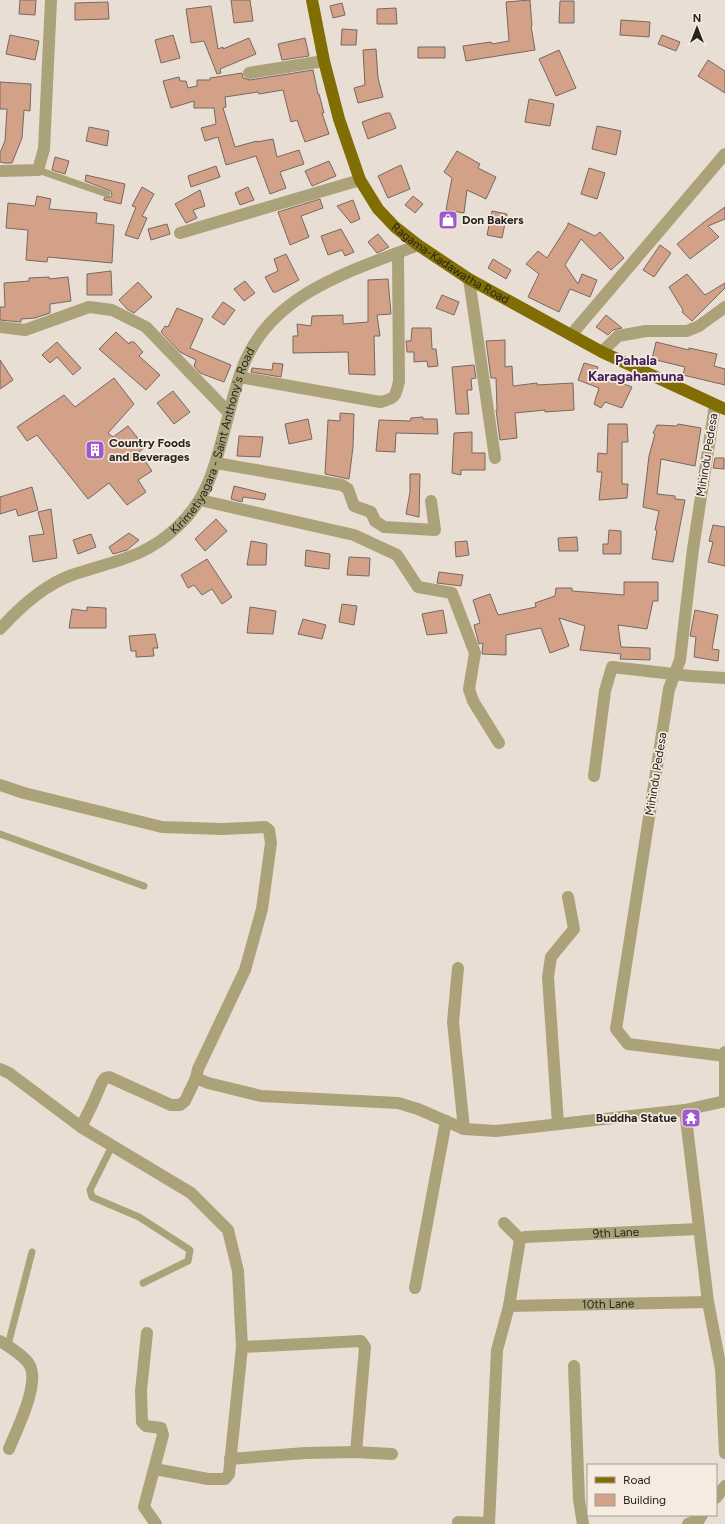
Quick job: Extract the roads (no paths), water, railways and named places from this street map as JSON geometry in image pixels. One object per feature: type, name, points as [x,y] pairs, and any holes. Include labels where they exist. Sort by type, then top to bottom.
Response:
[{"type":"main road","name":"Ragama-Kadawatha Road","points":[[312,0],[324,61],[339,119],[360,180],[378,209],[395,227],[418,245],[469,279],[602,352],[720,407]]},
{"type":"street","points":[[0,171],[38,170],[44,149],[51,0]]},
{"type":"street","points":[[248,73],[324,61]]},
{"type":"street","points":[[571,335],[725,154]]},
{"type":"street","points":[[180,233],[360,180]]},
{"type":"street","name":"Kirimetiyagara - Saint Anthony's Road","points":[[0,629],[32,598],[51,585],[72,575],[124,560],[141,553],[158,544],[177,528],[200,500],[209,483],[216,463],[239,377],[257,340],[269,324],[288,307],[322,283],[369,263],[418,245]]},
{"type":"street","points":[[239,377],[380,402],[391,399],[397,392],[399,381],[398,253]]},
{"type":"street","points":[[469,279],[495,458]]},
{"type":"street","points":[[0,327],[25,330],[88,307],[112,310],[146,327],[229,413]]},
{"type":"street","points":[[602,352],[618,336],[646,331],[687,331],[699,326],[725,307]]},
{"type":"street","name":"Mihindu Pedesa","points":[[720,407],[693,549],[680,660],[669,689],[616,1029],[628,1044],[724,1056]]},
{"type":"street","points":[[216,463],[342,485],[348,489],[354,506],[371,512],[375,521],[384,526],[435,530],[430,501]]},
{"type":"street","points":[[200,500],[354,535],[396,555],[418,587],[452,593],[475,653],[469,689],[473,701],[499,743]]},
{"type":"street","points":[[594,776],[605,691],[612,667],[674,675],[725,678]]},
{"type":"street","points":[[0,785],[24,793],[162,828],[222,829],[265,827],[268,830],[271,842],[262,909],[245,970],[185,1100],[180,1106],[171,1105],[109,1077],[105,1078],[102,1082],[94,1104],[81,1127]]},
{"type":"street","points":[[558,1124],[548,977],[551,957],[574,929],[568,897]]},
{"type":"street","points":[[458,968],[453,1022],[464,1129]]},
{"type":"street","points":[[196,1078],[208,1083],[261,1096],[398,1103],[464,1129],[496,1131],[685,1110],[725,1101],[725,1052]]},
{"type":"street","points":[[0,1069],[9,1073],[81,1127],[191,1193],[228,1230],[238,1271],[242,1347],[229,1474],[225,1480],[208,1479],[155,1469]]},
{"type":"street","points":[[685,1110],[698,1229],[708,1302],[723,1369],[725,1453]]},
{"type":"street","points":[[415,1288],[446,1121]]},
{"type":"street","points":[[458,1522],[489,1524],[497,1350],[509,1306],[520,1238],[504,1223]]},
{"type":"street","name":"9th Lane","points":[[520,1238],[698,1229]]},
{"type":"street","name":"10th Lane","points":[[509,1306],[708,1302]]},
{"type":"street","points":[[147,1333],[141,1391],[142,1422],[146,1426],[161,1428],[163,1435],[144,1507],[156,1524]]},
{"type":"street","points":[[242,1347],[361,1342],[365,1347],[356,1452]]},
{"type":"street","points":[[4,1343],[29,1364],[34,1377],[32,1390],[9,1449]]},
{"type":"street","points":[[574,1366],[579,1500],[583,1524]]},
{"type":"street","points":[[230,1459],[305,1453],[356,1452],[392,1454]]},
{"type":"street","points":[[717,1497],[725,1486]]},
{"type":"street","points":[[688,1524],[699,1520],[701,1516]]},
{"type":"lane","points":[[38,170],[108,194]]},
{"type":"lane","points":[[0,834],[144,886]]},
{"type":"lane","points":[[112,1146],[90,1190],[92,1196],[139,1217],[190,1250],[188,1260],[142,1284]]},
{"type":"lane","points":[[4,1343],[32,1252]]},
{"type":"place","name":"Don Bakers","points":[[448,220]]},
{"type":"place","name":"Country Foods and Beverages","points":[[95,450]]},
{"type":"place","name":"Buddha Statue","points":[[691,1118]]},
{"type":"district","name":"Pahala Karagahamuna","points":[[636,368]]}]
